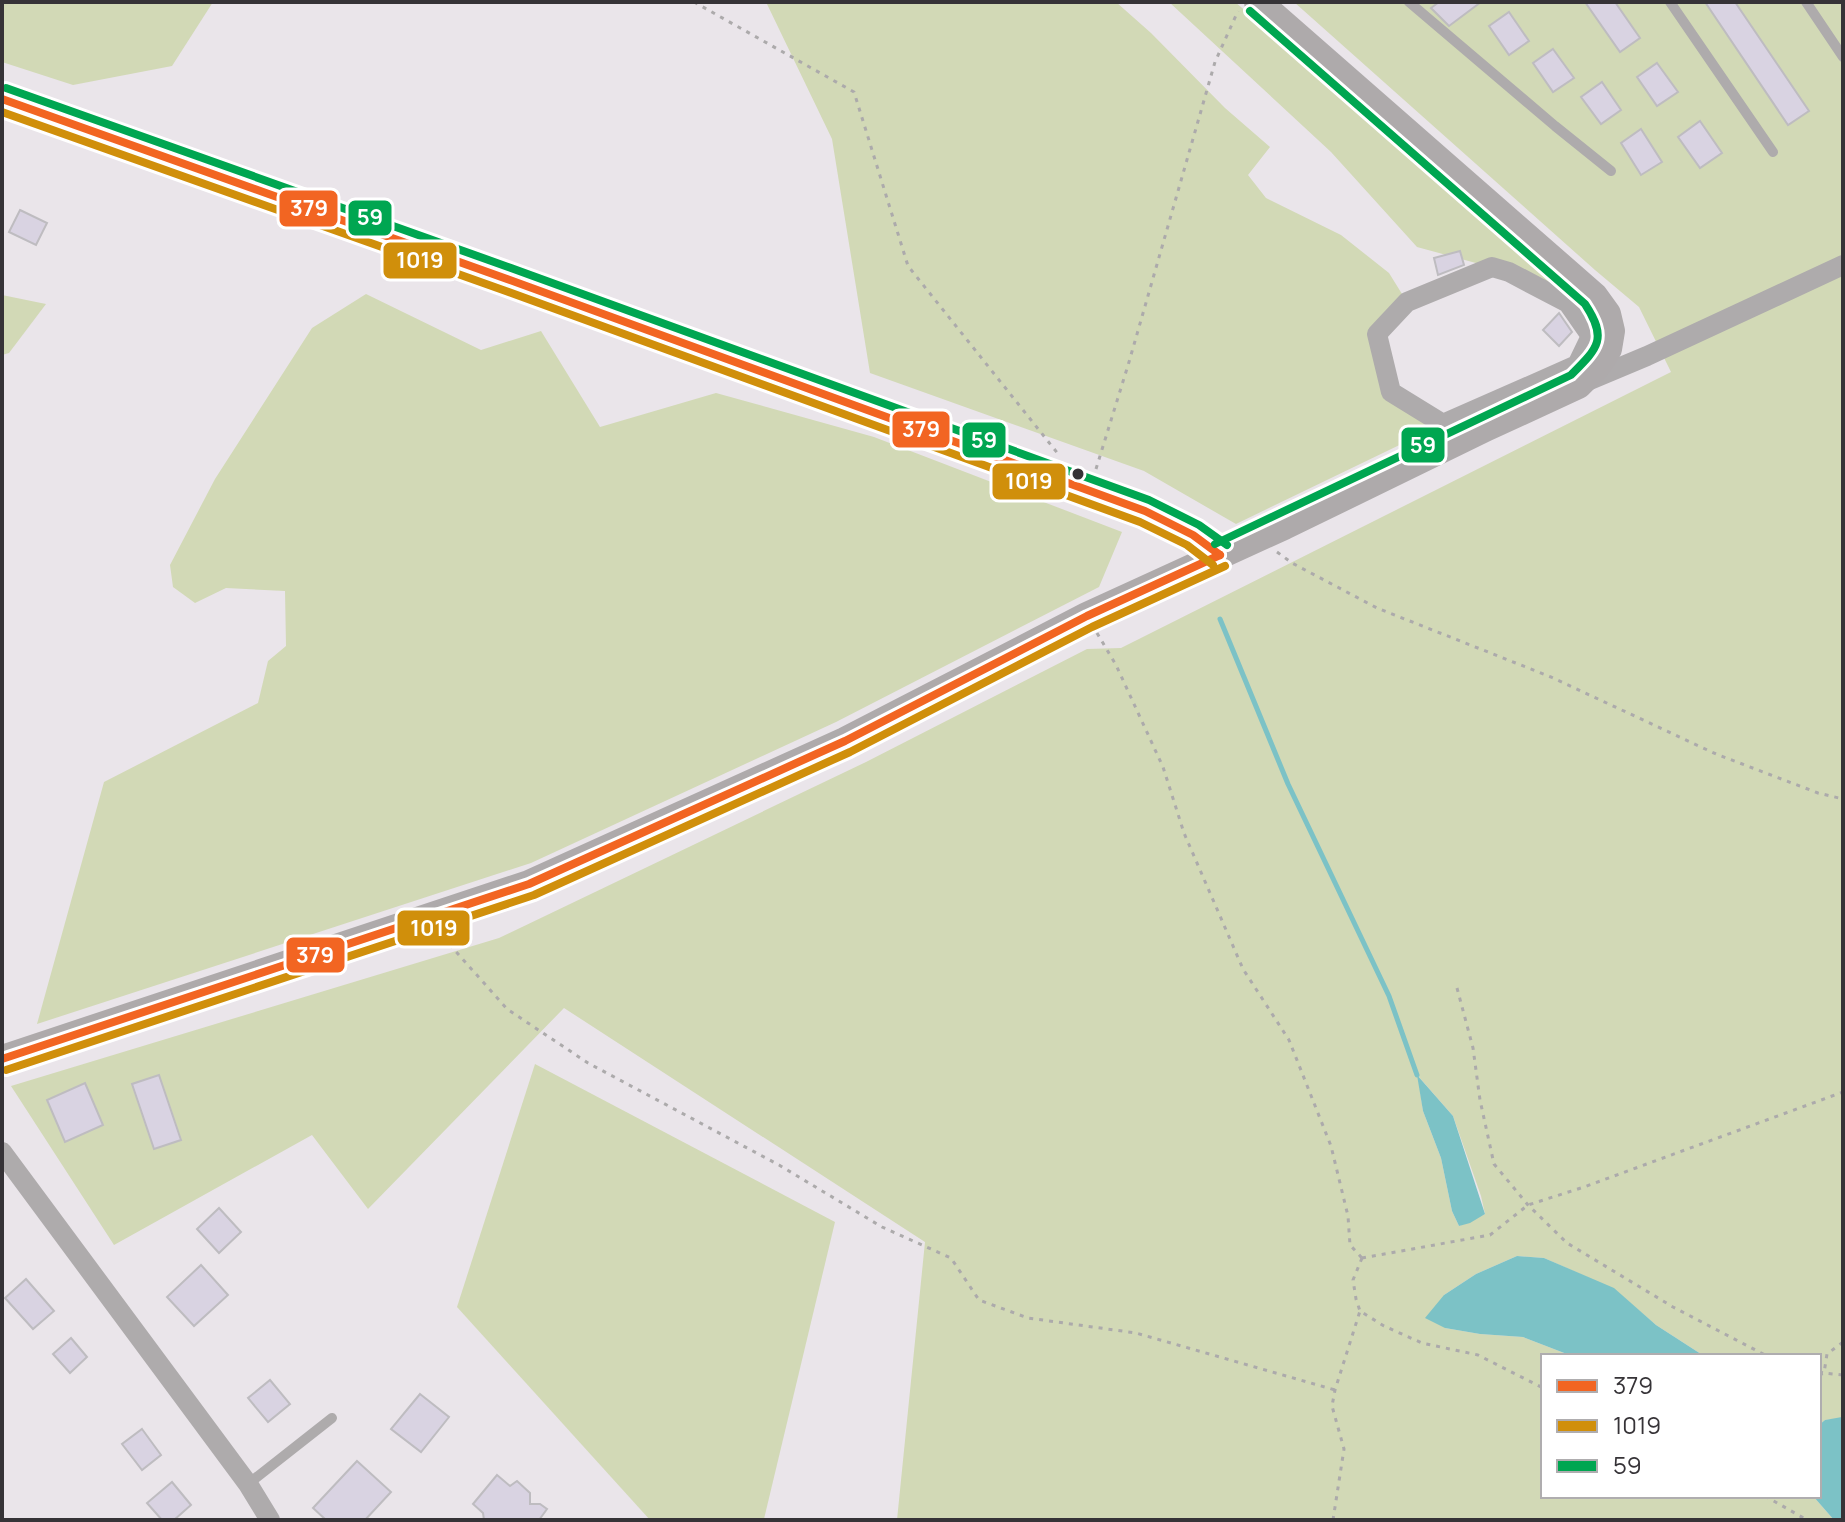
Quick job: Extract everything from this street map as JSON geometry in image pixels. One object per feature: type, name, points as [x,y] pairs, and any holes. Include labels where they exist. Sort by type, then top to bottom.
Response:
[{"type":"main road","points":[[2,1058],[529,884],[845,741],[1087,616],[1578,385],[1608,349],[1611,331],[1607,314],[1594,296],[1258,2]]},
{"type":"main road","points":[[2,99],[1145,511],[1193,535],[1220,555]]},
{"type":"street","points":[[1578,385],[1843,265]]},
{"type":"street","points":[[1492,267],[1509,272],[1568,303],[1591,336],[1577,365],[1443,424],[1391,392],[1377,334],[1407,302],[1492,267]]},
{"type":"street","points":[[2,1152],[248,1484],[270,1520]]},
{"type":"lane","points":[[1409,2],[1611,171]]},
{"type":"lane","points":[[1670,2],[1773,152]]},
{"type":"lane","points":[[1806,2],[1843,57]]},
{"type":"lane","points":[[248,1484],[332,1418]]},
{"type":"path","points":[[694,2],[854,92],[908,266],[1060,456]]},
{"type":"path","points":[[1088,492],[1129,362],[1215,62],[1242,2]]},
{"type":"path","points":[[1259,537],[1292,563],[1377,608],[1551,677],[1716,754],[1818,793],[1843,799]]},
{"type":"path","points":[[1087,616],[1116,665],[1163,767],[1184,833],[1243,969],[1289,1040],[1331,1146],[1348,1216],[1350,1245],[1362,1258]]},
{"type":"path","points":[[426,918],[507,1009],[588,1063],[779,1165],[882,1227],[951,1258],[979,1300],[1028,1318],[1136,1333],[1335,1390]]},
{"type":"path","points":[[1457,988],[1473,1048],[1494,1164],[1528,1205],[1567,1243],[1673,1307],[1763,1354]]},
{"type":"path","points":[[1362,1258],[1490,1235],[1528,1205],[1843,1092]]},
{"type":"path","points":[[1333,1520],[1344,1449],[1332,1406],[1360,1311],[1353,1280],[1362,1258]]},
{"type":"path","points":[[1360,1311],[1422,1343],[1478,1355],[1541,1387]]},
{"type":"path","points":[[1843,1342],[1827,1354],[1821,1373],[1843,1375]]},
{"type":"path","points":[[1768,1498],[1807,1520]]},
{"type":"green space","points":[[2,2],[213,2],[172,66],[73,85],[2,62]]},
{"type":"green space","points":[[766,2],[1116,2],[1225,108],[1270,147],[1248,175],[1266,198],[1341,235],[1389,273],[1407,302],[1377,334],[1391,392],[1443,424],[1236,524],[1144,471],[870,373],[832,139]]},
{"type":"green space","points":[[1169,2],[1235,2],[1585,298],[1509,272],[1417,247],[1331,152]]},
{"type":"green space","points":[[1294,2],[1843,2],[1843,1418],[1821,1423],[1821,1354],[1701,1354],[1656,1325],[1614,1289],[1544,1258],[1517,1256],[1476,1274],[1444,1295],[1445,1328],[1523,1337],[1567,1354],[1541,1354],[1541,1498],[1815,1498],[1834,1520],[897,1520],[925,1242],[564,1008],[368,1209],[312,1135],[114,1245],[11,1086],[499,938],[866,762],[1087,649],[1121,648],[1671,372],[1639,307]],"holes":[[[1418,1076],[1453,1116],[1485,1214],[1459,1226],[1452,1211],[1441,1158],[1423,1111]]]},
{"type":"green space","points":[[366,294],[481,350],[541,331],[600,427],[716,393],[874,437],[1122,532],[1099,587],[836,722],[531,863],[37,1024],[104,782],[258,703],[268,661],[286,646],[285,591],[226,588],[195,603],[173,587],[170,565],[215,479],[312,328]]},
{"type":"green space","points":[[2,295],[46,304],[9,353],[2,355]]},
{"type":"green space","points":[[535,1064],[835,1222],[764,1519],[650,1520],[457,1307]]},
{"type":"water","points":[[1417,1075],[1453,1116],[1485,1214],[1470,1223],[1459,1226],[1452,1211],[1441,1158],[1423,1111]]},
{"type":"water","points":[[1517,1256],[1544,1258],[1614,1288],[1656,1325],[1701,1354],[1567,1354],[1523,1337],[1445,1328],[1425,1318],[1444,1295],[1476,1274]]},
{"type":"water","points":[[1842,1417],[1843,1520],[1834,1520],[1815,1498],[1821,1498],[1821,1423]]},
{"type":"building","points":[[1439,2],[1481,2],[1449,26],[1431,8]]},
{"type":"building","points":[[1585,2],[1615,2],[1640,38],[1620,52]]},
{"type":"building","points":[[1705,2],[1735,2],[1809,111],[1788,125]]},
{"type":"building","points":[[1509,12],[1529,41],[1509,55],[1489,26]]},
{"type":"building","points":[[1553,49],[1574,78],[1553,92],[1533,63]]},
{"type":"building","points":[[1657,63],[1678,92],[1657,106],[1637,77]]},
{"type":"building","points":[[1602,82],[1621,110],[1601,124],[1581,97]]},
{"type":"building","points":[[1700,121],[1722,153],[1700,168],[1678,137]]},
{"type":"building","points":[[1641,129],[1662,162],[1641,175],[1621,143]]},
{"type":"building","points":[[20,210],[47,223],[36,245],[9,232]]},
{"type":"building","points":[[1460,251],[1464,265],[1438,275],[1434,258]]},
{"type":"building","points":[[1559,313],[1572,332],[1559,346],[1543,330]]},
{"type":"building","points":[[159,1075],[181,1140],[154,1149],[132,1084]]},
{"type":"building","points":[[85,1083],[103,1125],[65,1142],[47,1100]]},
{"type":"building","points":[[219,1208],[241,1232],[219,1253],[197,1229]]},
{"type":"building","points":[[201,1265],[228,1295],[194,1326],[167,1297]]},
{"type":"building","points":[[26,1279],[54,1311],[33,1329],[5,1298]]},
{"type":"building","points":[[71,1338],[87,1357],[70,1373],[53,1354]]},
{"type":"building","points":[[270,1380],[290,1404],[268,1422],[248,1398]]},
{"type":"building","points":[[420,1394],[449,1417],[421,1452],[391,1429]]},
{"type":"building","points":[[142,1429],[161,1455],[142,1470],[122,1444]]},
{"type":"building","points":[[357,1461],[391,1492],[365,1520],[326,1520],[313,1508]]},
{"type":"building","points":[[497,1475],[510,1486],[517,1481],[530,1493],[530,1504],[540,1504],[547,1509],[539,1520],[484,1520],[483,1513],[473,1504]]},
{"type":"building","points":[[172,1482],[191,1505],[174,1520],[162,1520],[147,1503]]},
{"type":"waterway","points":[[1220,619],[1288,784],[1389,996],[1417,1075]]},
{"type":"transit line","name":"59","points":[[1215,544],[1571,375],[1593,350],[1598,335],[1585,304],[1250,11]]},
{"type":"transit line","name":"59","points":[[6,88],[1149,500],[1199,525],[1227,545]]},
{"type":"transit line","name":"379","points":[[2,99],[1145,511],[1193,535],[1220,555]]},
{"type":"transit line","name":"1019","points":[[2,112],[1140,522],[1187,545],[1213,565]]},
{"type":"transit line","name":"379","points":[[2,1059],[529,884],[845,741],[1087,616],[1220,555]]},
{"type":"transit line","name":"1019","points":[[6,1070],[534,895],[850,752],[1092,627],[1225,566]]}]
